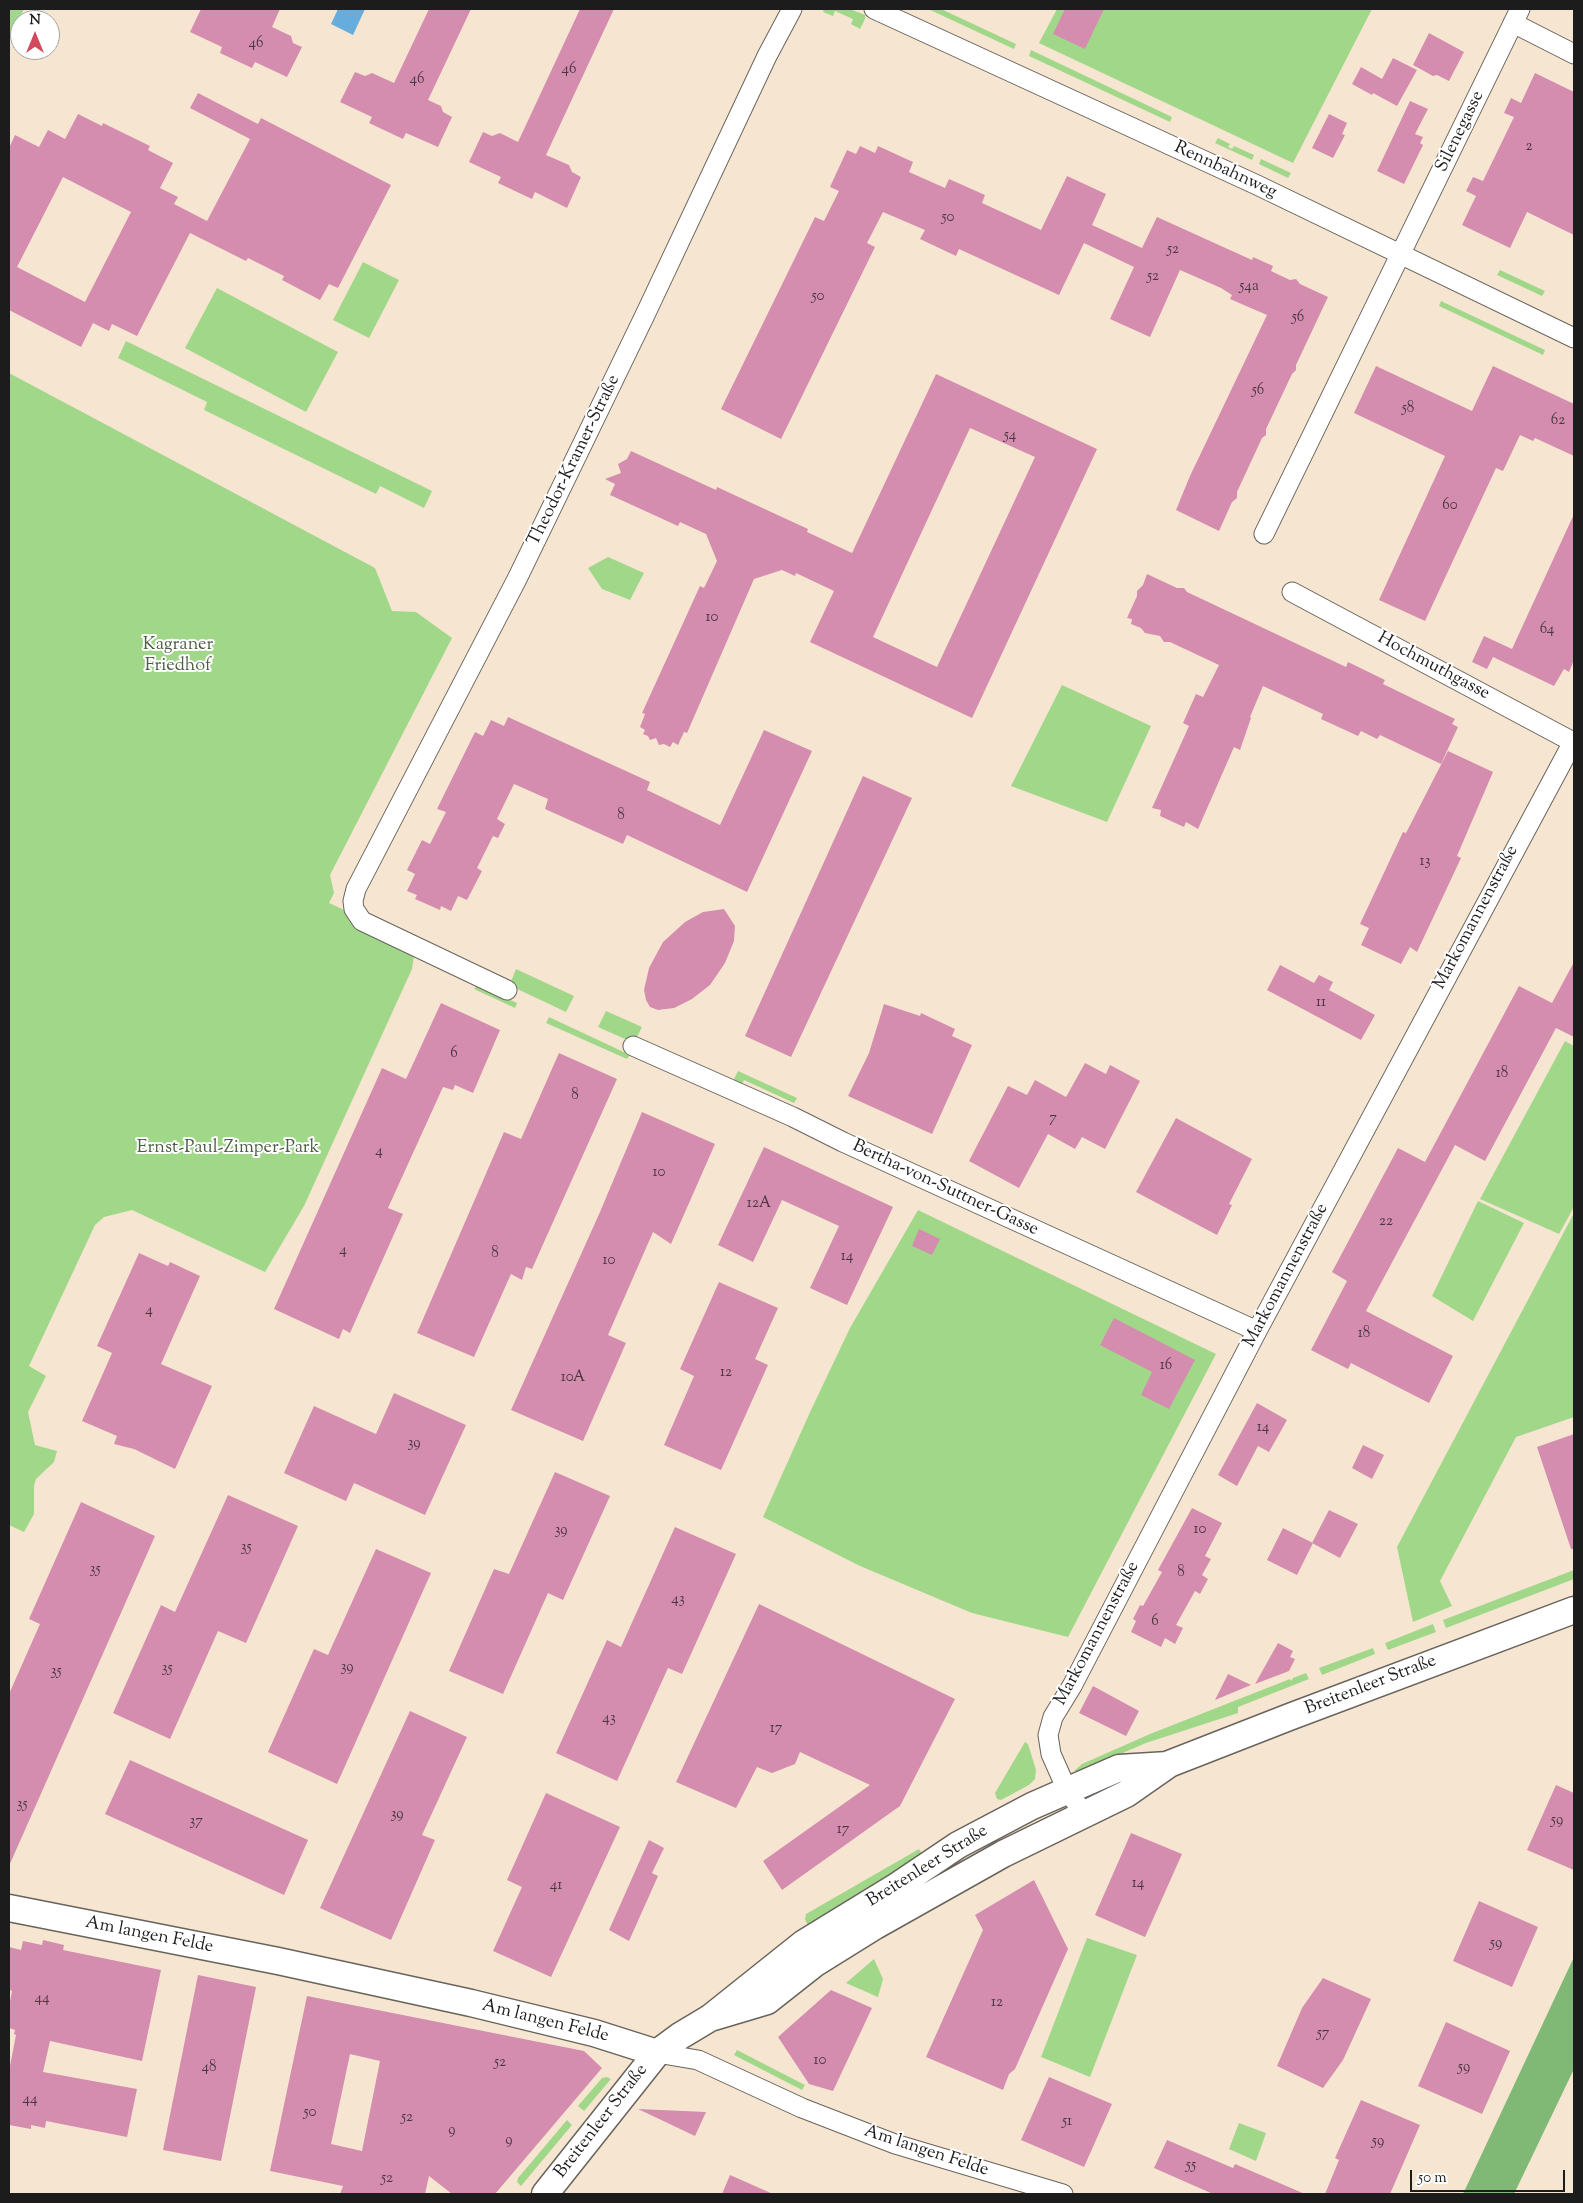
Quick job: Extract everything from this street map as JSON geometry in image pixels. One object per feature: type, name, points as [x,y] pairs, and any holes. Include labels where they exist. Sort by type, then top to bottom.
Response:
[{"type":"main road","name":"Breitenleer Straße","points":[[710,2018],[767,2001],[814,1964],[883,1921],[966,1873],[1126,1794],[1169,1764],[1574,1610]]},
{"type":"main road","name":"Breitenleer Straße","points":[[545,2194],[657,2053],[680,2036],[710,2018],[804,1942],[897,1886],[958,1845],[1016,1814],[1119,1768],[1169,1764]]},
{"type":"main road","name":"Am langen Felde","points":[[9,1908],[472,2003],[594,2033],[657,2053]]},
{"type":"street","name":"Theodor-Kramer-Straße","points":[[507,990],[362,921],[354,909],[353,901],[356,889],[517,579],[645,316],[764,63],[792,9]]},
{"type":"street","name":"Rennbahnweg","points":[[874,9],[1257,185],[1574,338]]},
{"type":"street","name":"Silenegasse","points":[[1400,254],[1416,226],[1516,16]]},
{"type":"street","points":[[1516,16],[1574,54]]},
{"type":"street","points":[[1264,534],[1400,254]]},
{"type":"street","name":"Hochmuthgasse","points":[[1292,592],[1573,742]]},
{"type":"street","name":"Markomannenstraße","points":[[1084,1814],[1067,1790],[1051,1754],[1049,1744],[1050,1726],[1053,1717],[1072,1686],[1257,1331],[1573,742]]},
{"type":"street","name":"Bertha-von-Suttner-Gasse","points":[[633,1046],[793,1117],[843,1142],[1257,1331]]},
{"type":"street","name":"Am langen Felde","points":[[657,2053],[698,2060],[802,2108],[895,2144],[1063,2194]]},
{"type":"green space","points":[[9,9],[24,9],[10,10],[9,41]]},
{"type":"green space","points":[[824,9],[850,9],[865,15],[865,19],[860,29],[851,24],[853,19],[835,11],[833,16],[823,12]]},
{"type":"green space","points":[[928,9],[941,9],[1016,44],[1014,49]]},
{"type":"green space","points":[[1057,9],[1372,9],[1293,163],[1039,43]]},
{"type":"green space","points":[[1031,50],[1172,117],[1170,122],[1029,56]]},
{"type":"green space","points":[[1218,138],[1230,144],[1228,147],[1232,149],[1234,146],[1254,155],[1252,160],[1215,143]]},
{"type":"green space","points":[[1261,159],[1291,173],[1288,178],[1259,164]]},
{"type":"green space","points":[[363,262],[399,280],[369,338],[333,320]]},
{"type":"green space","points":[[1500,270],[1545,291],[1542,296],[1497,275]]},
{"type":"green space","points":[[217,288],[338,352],[306,412],[185,348]]},
{"type":"green space","points":[[1441,301],[1545,350],[1543,355],[1439,306]]},
{"type":"green space","points":[[126,341],[432,491],[424,508],[380,486],[376,494],[204,410],[207,402],[118,358]]},
{"type":"green space","name":"Kagraner Friedhof","points":[[9,373],[375,568],[392,611],[416,612],[452,638],[330,875],[334,893],[329,903],[416,943],[412,969],[304,1206],[265,1272],[132,1210],[104,1217],[95,1225],[29,1366],[46,1376],[28,1412],[35,1445],[57,1451],[54,1462],[36,1479],[34,1486],[34,1514],[24,1532],[9,1525]]},
{"type":"green space","points":[[608,557],[644,573],[630,600],[602,589],[588,568]]},
{"type":"green space","points":[[1062,685],[1151,726],[1107,822],[1011,786]]},
{"type":"green space","points":[[516,969],[574,996],[566,1012],[511,986],[510,984]]},
{"type":"green space","points":[[478,985],[517,1003],[515,1008],[474,989]]},
{"type":"green space","points":[[606,1011],[642,1027],[634,1043],[598,1027]]},
{"type":"green space","points":[[549,1017],[629,1056],[627,1059],[546,1023]]},
{"type":"green space","points":[[1565,1041],[1574,1046],[1574,1207],[1559,1234],[1480,1199]]},
{"type":"green space","points":[[738,1071],[797,1098],[794,1103],[744,1080],[742,1084],[738,1084],[734,1079]]},
{"type":"green space","points":[[1478,1201],[1524,1223],[1473,1321],[1432,1296]]},
{"type":"green space","points":[[918,1210],[1216,1354],[1068,1637],[972,1613],[860,1566],[763,1517],[850,1328]]},
{"type":"green space","points":[[1574,1213],[1574,1417],[1516,1437],[1440,1581],[1452,1606],[1413,1622],[1397,1547]]},
{"type":"green space","points":[[1574,1570],[1574,1579],[1446,1628],[1443,1620]]},
{"type":"green space","points":[[1433,1624],[1436,1632],[1388,1650],[1385,1643]]},
{"type":"green space","points":[[1373,1648],[1375,1654],[1322,1675],[1319,1668]]},
{"type":"green space","points":[[1306,1673],[1309,1679],[1238,1707],[1238,1713],[1146,1743],[1081,1771],[1074,1771],[1082,1764],[1150,1734],[1290,1679],[1291,1681],[1293,1678]]},
{"type":"green space","points":[[1025,1742],[1028,1744],[1036,1770],[1035,1779],[1029,1785],[1001,1800],[997,1799],[995,1793]]},
{"type":"green space","points":[[919,1849],[922,1854],[899,1870],[808,1925],[805,1920],[806,1914]]},
{"type":"green space","points":[[1087,1938],[1137,1955],[1090,2077],[1041,2057]]},
{"type":"green space","points":[[1574,1957],[1574,2069],[1514,2194],[1463,2194]]},
{"type":"green space","points":[[874,1959],[883,1979],[878,1997],[846,1983]]},
{"type":"green space","points":[[737,2050],[805,2085],[802,2090],[734,2055]]},
{"type":"green space","points":[[607,2077],[611,2079],[584,2111],[578,2106],[602,2078]]},
{"type":"green space","points":[[567,2120],[572,2125],[521,2186],[517,2182],[518,2178]]},
{"type":"green space","points":[[1239,2123],[1266,2133],[1256,2161],[1229,2149]]},
{"type":"water","points":[[338,9],[365,9],[353,35],[331,24]]},
{"type":"building","points":[[201,9],[280,9],[272,27],[291,36],[293,43],[302,47],[287,77],[255,62],[252,68],[220,53],[222,47],[190,32]]},
{"type":"building","points":[[429,9],[471,9],[428,100],[441,106],[443,112],[452,117],[438,147],[406,133],[403,139],[369,123],[372,117],[340,102],[355,72],[365,76],[372,73],[394,83]]},
{"type":"building","points":[[580,9],[614,9],[546,155],[569,165],[572,172],[581,177],[567,208],[535,192],[532,199],[498,183],[501,177],[469,162],[483,132],[492,136],[500,133],[518,142]]},
{"type":"building","points":[[1065,9],[1104,9],[1085,49],[1053,34]]},
{"type":"building","points":[[1429,33],[1464,52],[1449,81],[1437,75],[1433,76],[1413,65]]},
{"type":"building","points":[[1393,58],[1417,70],[1397,106],[1352,84],[1361,67],[1382,79]]},
{"type":"building","points":[[1535,73],[1574,92],[1574,235],[1527,212],[1510,248],[1462,225],[1476,196],[1466,191],[1473,177],[1483,181],[1514,117],[1504,113],[1511,98],[1521,103]]},
{"type":"building","points":[[198,93],[258,124],[261,118],[391,185],[338,288],[329,284],[320,300],[282,280],[284,276],[248,258],[246,261],[190,233],[137,336],[112,324],[109,331],[93,323],[81,347],[9,310],[9,148],[15,135],[39,147],[48,130],[65,139],[78,114],[102,126],[103,123],[150,146],[148,150],[173,163],[160,188],[178,197],[174,204],[207,221],[250,139],[190,108]],"holes":[[[63,177],[131,212],[85,302],[17,267]]]},
{"type":"building","points":[[1410,101],[1428,109],[1415,134],[1423,137],[1420,143],[1423,145],[1404,184],[1377,171]]},
{"type":"building","points":[[1329,114],[1347,123],[1342,134],[1345,135],[1333,158],[1312,148]]},
{"type":"building","points":[[860,146],[875,153],[878,146],[913,162],[909,172],[945,188],[949,179],[985,195],[982,203],[1041,230],[1067,176],[1106,194],[1092,225],[1142,248],[1157,217],[1252,260],[1253,257],[1273,266],[1271,271],[1290,280],[1296,279],[1300,284],[1328,297],[1296,365],[1296,370],[1292,374],[1266,429],[1266,435],[1262,438],[1237,492],[1237,498],[1232,502],[1219,531],[1176,510],[1190,476],[1267,315],[1230,299],[1232,295],[1221,288],[1180,270],[1150,337],[1110,319],[1134,267],[1084,243],[1059,295],[959,249],[956,256],[920,239],[925,230],[883,212],[867,243],[875,247],[781,439],[721,409],[815,217],[824,221],[839,191],[830,187],[847,150],[856,154]]},
{"type":"building","points":[[1376,366],[1472,411],[1493,366],[1574,404],[1574,456],[1535,438],[1533,441],[1520,435],[1503,471],[1496,468],[1425,621],[1379,600],[1445,456],[1354,413]]},
{"type":"building","points":[[936,374],[1097,449],[972,718],[810,642],[834,591],[796,573],[795,576],[782,570],[754,579],[687,733],[684,732],[678,745],[673,742],[670,747],[664,744],[659,745],[656,738],[650,740],[648,736],[643,734],[645,730],[640,727],[645,714],[642,713],[700,586],[704,588],[717,561],[706,534],[680,522],[678,526],[610,495],[615,484],[605,479],[621,473],[618,464],[627,459],[631,451],[716,490],[717,487],[808,529],[807,532],[852,553]],"holes":[[[970,428],[1035,457],[937,667],[873,637]]]},
{"type":"building","points":[[1574,514],[1574,660],[1569,672],[1564,669],[1554,686],[1493,657],[1487,669],[1472,662],[1484,636],[1512,649]]},
{"type":"building","points":[[1147,574],[1177,588],[1184,588],[1187,592],[1346,667],[1348,662],[1385,680],[1383,684],[1455,719],[1452,724],[1458,727],[1441,764],[1380,735],[1377,739],[1361,731],[1358,736],[1321,719],[1323,714],[1263,686],[1250,717],[1240,750],[1234,747],[1198,829],[1186,822],[1184,827],[1160,816],[1161,810],[1152,808],[1189,726],[1183,723],[1196,694],[1203,697],[1219,665],[1170,642],[1164,642],[1160,636],[1145,633],[1141,628],[1131,624],[1132,619],[1127,618],[1137,596],[1137,591],[1143,585]]},
{"type":"building","points":[[508,717],[650,782],[647,790],[720,825],[764,730],[812,751],[747,892],[627,835],[623,844],[545,809],[548,799],[514,784],[497,819],[505,824],[498,838],[493,836],[477,868],[482,871],[467,900],[458,896],[451,911],[441,906],[440,910],[415,899],[417,895],[407,891],[415,874],[407,870],[422,840],[430,844],[446,812],[437,809],[475,732],[483,736],[491,720],[504,726]]},
{"type":"building","points":[[1448,751],[1493,772],[1457,856],[1461,858],[1417,952],[1410,947],[1401,964],[1361,945],[1369,928],[1360,924],[1403,832],[1406,833]]},
{"type":"building","points":[[863,776],[912,798],[791,1057],[745,1036]]},
{"type":"building","points":[[724,909],[735,926],[734,941],[725,963],[710,985],[692,999],[674,1008],[658,1010],[650,1007],[644,990],[649,968],[663,942],[685,922],[703,912]]},
{"type":"building","points":[[1574,962],[1574,1037],[1556,1028],[1485,1161],[1455,1145],[1366,1311],[1453,1356],[1429,1403],[1351,1363],[1348,1369],[1311,1350],[1347,1281],[1332,1272],[1398,1148],[1425,1162],[1519,986],[1552,1003]]},
{"type":"building","points":[[1280,965],[1314,983],[1319,975],[1333,982],[1329,990],[1375,1015],[1361,1040],[1267,990]]},
{"type":"building","points":[[441,1003],[500,1030],[473,1093],[455,1085],[453,1090],[443,1087],[388,1208],[403,1214],[350,1333],[343,1329],[339,1339],[274,1309],[382,1068],[406,1079]]},
{"type":"building","points":[[884,1004],[920,1016],[921,1013],[955,1029],[952,1036],[972,1045],[932,1134],[848,1096],[869,1053]]},
{"type":"building","points":[[559,1053],[617,1079],[532,1269],[526,1267],[522,1280],[511,1274],[474,1357],[417,1333],[504,1132],[521,1139]]},
{"type":"building","points":[[1085,1063],[1106,1074],[1110,1065],[1140,1081],[1105,1149],[1082,1137],[1075,1149],[1048,1134],[1019,1188],[969,1161],[1008,1086],[1027,1095],[1035,1080],[1066,1097]]},
{"type":"building","points":[[642,1112],[715,1144],[671,1244],[653,1232],[608,1335],[626,1343],[583,1441],[511,1410],[600,1212]]},
{"type":"building","points":[[1176,1118],[1252,1159],[1229,1204],[1232,1205],[1217,1235],[1136,1192]]},
{"type":"building","points":[[764,1147],[893,1207],[847,1305],[810,1288],[839,1226],[782,1200],[753,1262],[718,1245]]},
{"type":"building","points":[[919,1229],[940,1239],[932,1255],[912,1246]]},
{"type":"building","points":[[139,1253],[168,1266],[170,1262],[200,1276],[161,1364],[212,1386],[175,1469],[134,1449],[114,1444],[117,1436],[82,1421],[112,1353],[97,1346]]},
{"type":"building","points":[[719,1282],[778,1308],[755,1359],[768,1365],[721,1470],[664,1445],[694,1376],[680,1369]]},
{"type":"building","points":[[1114,1318],[1195,1360],[1169,1409],[1141,1395],[1152,1372],[1100,1345]]},
{"type":"building","points":[[394,1393],[466,1425],[425,1515],[354,1483],[346,1501],[284,1473],[314,1406],[376,1434]]},
{"type":"building","points":[[1257,1403],[1287,1420],[1269,1452],[1258,1446],[1237,1486],[1218,1475]]},
{"type":"building","points":[[1574,1434],[1574,1549],[1571,1549],[1537,1447]]},
{"type":"building","points":[[1363,1445],[1384,1455],[1372,1479],[1352,1468]]},
{"type":"building","points":[[555,1472],[610,1496],[563,1600],[548,1593],[503,1694],[449,1671],[494,1569],[509,1574]]},
{"type":"building","points":[[228,1495],[298,1526],[246,1643],[218,1631],[170,1739],[113,1713],[161,1605],[175,1612]]},
{"type":"building","points":[[81,1502],[155,1536],[9,1866],[9,1694],[40,1624],[29,1619]]},
{"type":"building","points":[[1192,1508],[1222,1523],[1205,1556],[1211,1559],[1202,1575],[1208,1579],[1200,1594],[1195,1591],[1176,1625],[1183,1628],[1175,1644],[1165,1638],[1161,1647],[1131,1632],[1136,1621],[1133,1619],[1140,1605],[1143,1606],[1162,1572],[1158,1570]]},
{"type":"building","points":[[1329,1510],[1358,1524],[1340,1558],[1312,1543]]},
{"type":"building","points":[[675,1527],[736,1554],[682,1674],[668,1668],[617,1781],[556,1753],[607,1640],[621,1647]]},
{"type":"building","points":[[1283,1528],[1313,1543],[1297,1575],[1267,1560]]},
{"type":"building","points":[[376,1549],[431,1573],[337,1784],[268,1752],[314,1649],[328,1655]]},
{"type":"building","points":[[759,1604],[955,1699],[900,1806],[782,1890],[763,1861],[870,1785],[800,1752],[795,1764],[772,1773],[757,1767],[736,1808],[676,1782]]},
{"type":"building","points":[[1278,1643],[1293,1651],[1290,1657],[1295,1659],[1289,1671],[1255,1684]]},
{"type":"building","points":[[1228,1674],[1251,1685],[1215,1700]]},
{"type":"building","points":[[1093,1686],[1139,1711],[1126,1736],[1079,1713]]},
{"type":"building","points":[[410,1711],[467,1737],[422,1835],[435,1840],[391,1940],[320,1908]]},
{"type":"building","points":[[130,1760],[308,1840],[284,1895],[105,1814]]},
{"type":"building","points":[[1556,1785],[1574,1793],[1574,1870],[1527,1850]]},
{"type":"building","points":[[546,1793],[620,1827],[551,1977],[493,1951],[522,1887],[507,1880]]},
{"type":"building","points":[[1131,1833],[1182,1854],[1145,1937],[1095,1915]]},
{"type":"building","points":[[649,1840],[664,1848],[652,1873],[658,1876],[629,1941],[609,1930]]},
{"type":"building","points":[[1034,1880],[1068,1949],[1015,2069],[1009,2074],[1003,2090],[926,2057],[983,1930],[975,1915]]},
{"type":"building","points":[[1479,1901],[1538,1927],[1512,1987],[1453,1961]]},
{"type":"building","points":[[43,1940],[64,1945],[63,1950],[161,1970],[142,2061],[50,2041],[43,2072],[137,2089],[127,2137],[46,2121],[45,2128],[31,2125],[31,2129],[9,2125],[9,2071],[16,2035],[14,2034],[15,2030],[9,2028],[9,2007],[12,1991],[9,1990],[9,1947],[21,1950],[23,1941],[42,1945]]},
{"type":"building","points":[[198,1975],[256,1987],[221,2161],[163,2150]]},
{"type":"building","points":[[1323,1978],[1371,1999],[1343,2060],[1323,2088],[1277,2066],[1302,2008]]},
{"type":"building","points":[[831,1990],[872,2008],[833,2091],[809,2084],[778,2037]]},
{"type":"building","points":[[307,1996],[584,2051],[602,2068],[495,2194],[452,2194],[429,2176],[425,2194],[340,2194],[343,2186],[270,2171]],"holes":[[[350,2054],[380,2061],[362,2151],[331,2144]]]},
{"type":"building","points":[[1446,2022],[1510,2051],[1482,2114],[1418,2086]]},
{"type":"building","points":[[1049,2077],[1112,2104],[1084,2167],[1021,2140]]},
{"type":"building","points":[[1361,2100],[1420,2125],[1390,2194],[1325,2194],[1339,2160],[1335,2158]]},
{"type":"building","points":[[638,2109],[706,2112],[695,2136]]},
{"type":"building","points":[[1167,2140],[1233,2168],[1235,2164],[1305,2194],[1213,2194],[1154,2168]]},
{"type":"building","points":[[730,2175],[773,2194],[722,2194]]},
{"type":"park label","name":"Ernst-Paul-Zimper-Park","points":[[228,1149]]}]
